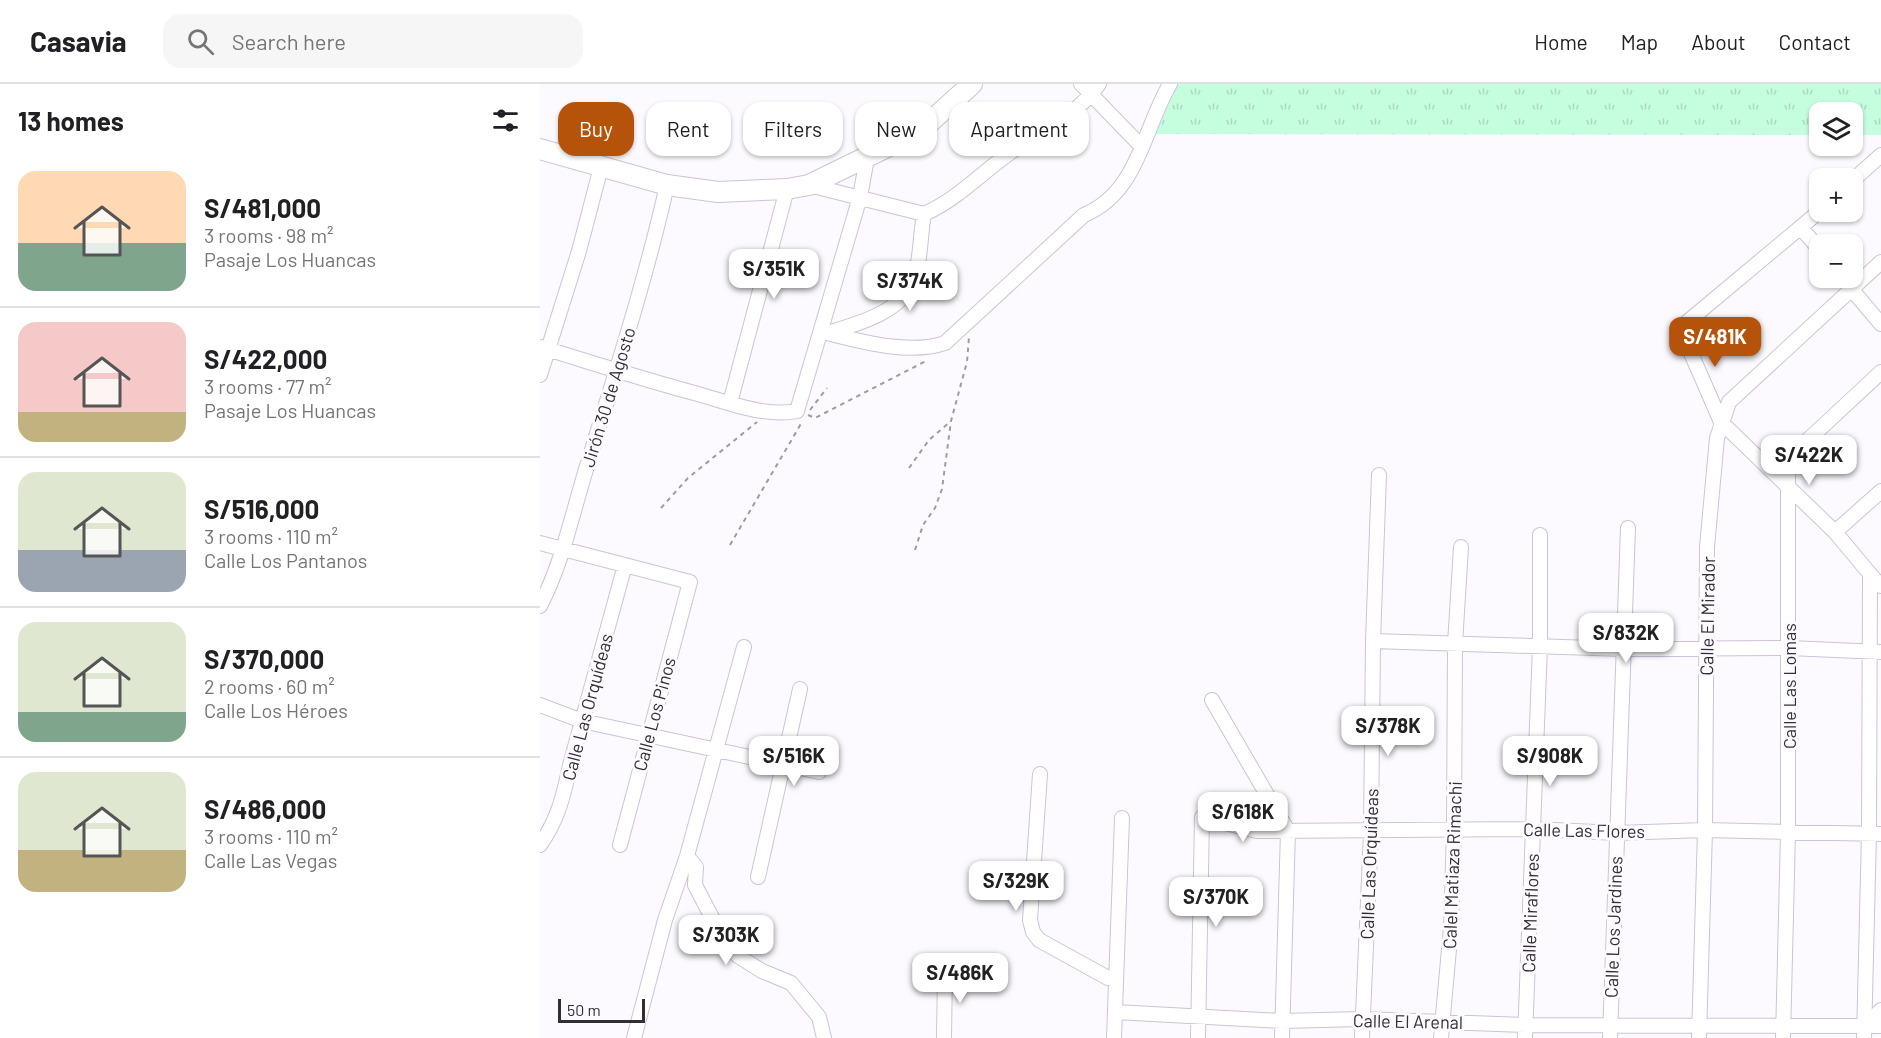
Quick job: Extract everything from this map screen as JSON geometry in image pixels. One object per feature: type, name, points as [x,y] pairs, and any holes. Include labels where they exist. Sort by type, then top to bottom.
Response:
[{"type":"main road","points":[[540,149],[667,185],[718,192],[787,189],[809,185],[920,132],[972,84]]},
{"type":"street","points":[[1081,84],[1095,89],[1141,146]]},
{"type":"street","points":[[823,333],[882,344],[914,347],[945,343],[1084,215],[1114,198],[1130,177],[1156,108],[1170,84]]},
{"type":"street","points":[[809,185],[924,214],[952,199],[1010,153],[1080,108],[1095,89]]},
{"type":"street","points":[[1863,171],[1881,154]]},
{"type":"street","points":[[544,348],[616,371],[777,415],[797,411],[823,333],[860,197],[867,158]]},
{"type":"street","points":[[540,375],[544,348],[579,251],[602,167]]},
{"type":"street","name":"Jirón 30 de Agosto","points":[[540,606],[561,550],[616,371],[655,237],[667,185]]},
{"type":"street","points":[[730,403],[787,189]]},
{"type":"street","points":[[823,333],[882,312],[903,297],[913,282],[924,214]]},
{"type":"street","points":[[1809,221],[1680,328],[1722,422],[1835,532],[1881,586]]},
{"type":"street","points":[[1801,228],[1809,237]]},
{"type":"street","name":"Calle El Mirador","points":[[1699,1032],[1706,830],[1707,547],[1717,438],[1729,402],[1881,262]]},
{"type":"street","points":[[1852,289],[1881,324]]},
{"type":"street","points":[[1773,473],[1790,460],[1796,451],[1881,372]]},
{"type":"street","name":"Calle Las Lomas","points":[[1783,1032],[1788,833],[1788,488],[1790,460]]},
{"type":"street","name":"Calle Las Orquídeas","points":[[1362,1038],[1371,832],[1373,641],[1379,475]]},
{"type":"street","points":[[1835,532],[1881,491]]},
{"type":"street","name":"Calle Los Jardines","points":[[1610,1032],[1628,528]]},
{"type":"street","name":"Calle Miraflores","points":[[1525,1032],[1540,646],[1540,535]]},
{"type":"street","points":[[540,543],[625,565]]},
{"type":"street","name":"Calel Matiaza Rimachi","points":[[1441,1038],[1441,1020],[1448,974],[1454,831],[1455,644],[1461,547]]},
{"type":"street","name":"Calle Las Orquídeas","points":[[540,844],[561,807],[625,565]]},
{"type":"street","name":"Calle Los Pinos","points":[[620,845],[690,582],[625,565]]},
{"type":"street","points":[[1864,1032],[1875,834],[1876,652],[1870,574]]},
{"type":"street","points":[[1373,641],[1624,649],[1706,646],[1876,652]]},
{"type":"street","points":[[634,1038],[664,920],[687,856],[744,647]]},
{"type":"street","points":[[758,877],[800,689]]},
{"type":"street","points":[[1212,700],[1288,831],[1282,1038]]},
{"type":"street","points":[[540,705],[582,721],[819,772]]},
{"type":"street","points":[[1040,774],[1030,920],[1033,932],[1039,940],[1108,978],[1116,980]]},
{"type":"street","name":"Calle Las Flores","points":[[1199,1017],[1202,817],[1257,831],[1371,832],[1533,829],[1875,834]]},
{"type":"street","points":[[1114,1038],[1122,818]]},
{"type":"street","points":[[687,856],[696,867],[694,885],[721,936],[738,956],[762,971],[791,983],[819,1017],[824,1038]]},
{"type":"street","points":[[944,1038],[945,970]]},
{"type":"street","points":[[1864,1032],[1881,1010]]},
{"type":"street","name":"Calle El Arenal","points":[[1115,1012],[1282,1021],[1441,1020],[1525,1032],[1864,1032],[1881,1026]]},
{"type":"street","points":[[1198,1038],[1199,1017]]},
{"type":"path","points":[[915,550],[923,525],[935,508],[942,489],[951,421],[967,362],[971,320]]},
{"type":"path","points":[[806,415],[815,418],[836,409],[892,377],[920,366],[939,352],[945,343]]},
{"type":"path","points":[[730,545],[806,415],[827,388]]},
{"type":"path","points":[[661,508],[688,478],[762,418],[777,415]]},
{"type":"path","points":[[909,468],[929,440],[951,421]]},
{"type":"green space","points":[[1178,84],[1881,84],[1881,135],[1863,135],[1863,102],[1809,102],[1809,135],[1155,134]]}]
